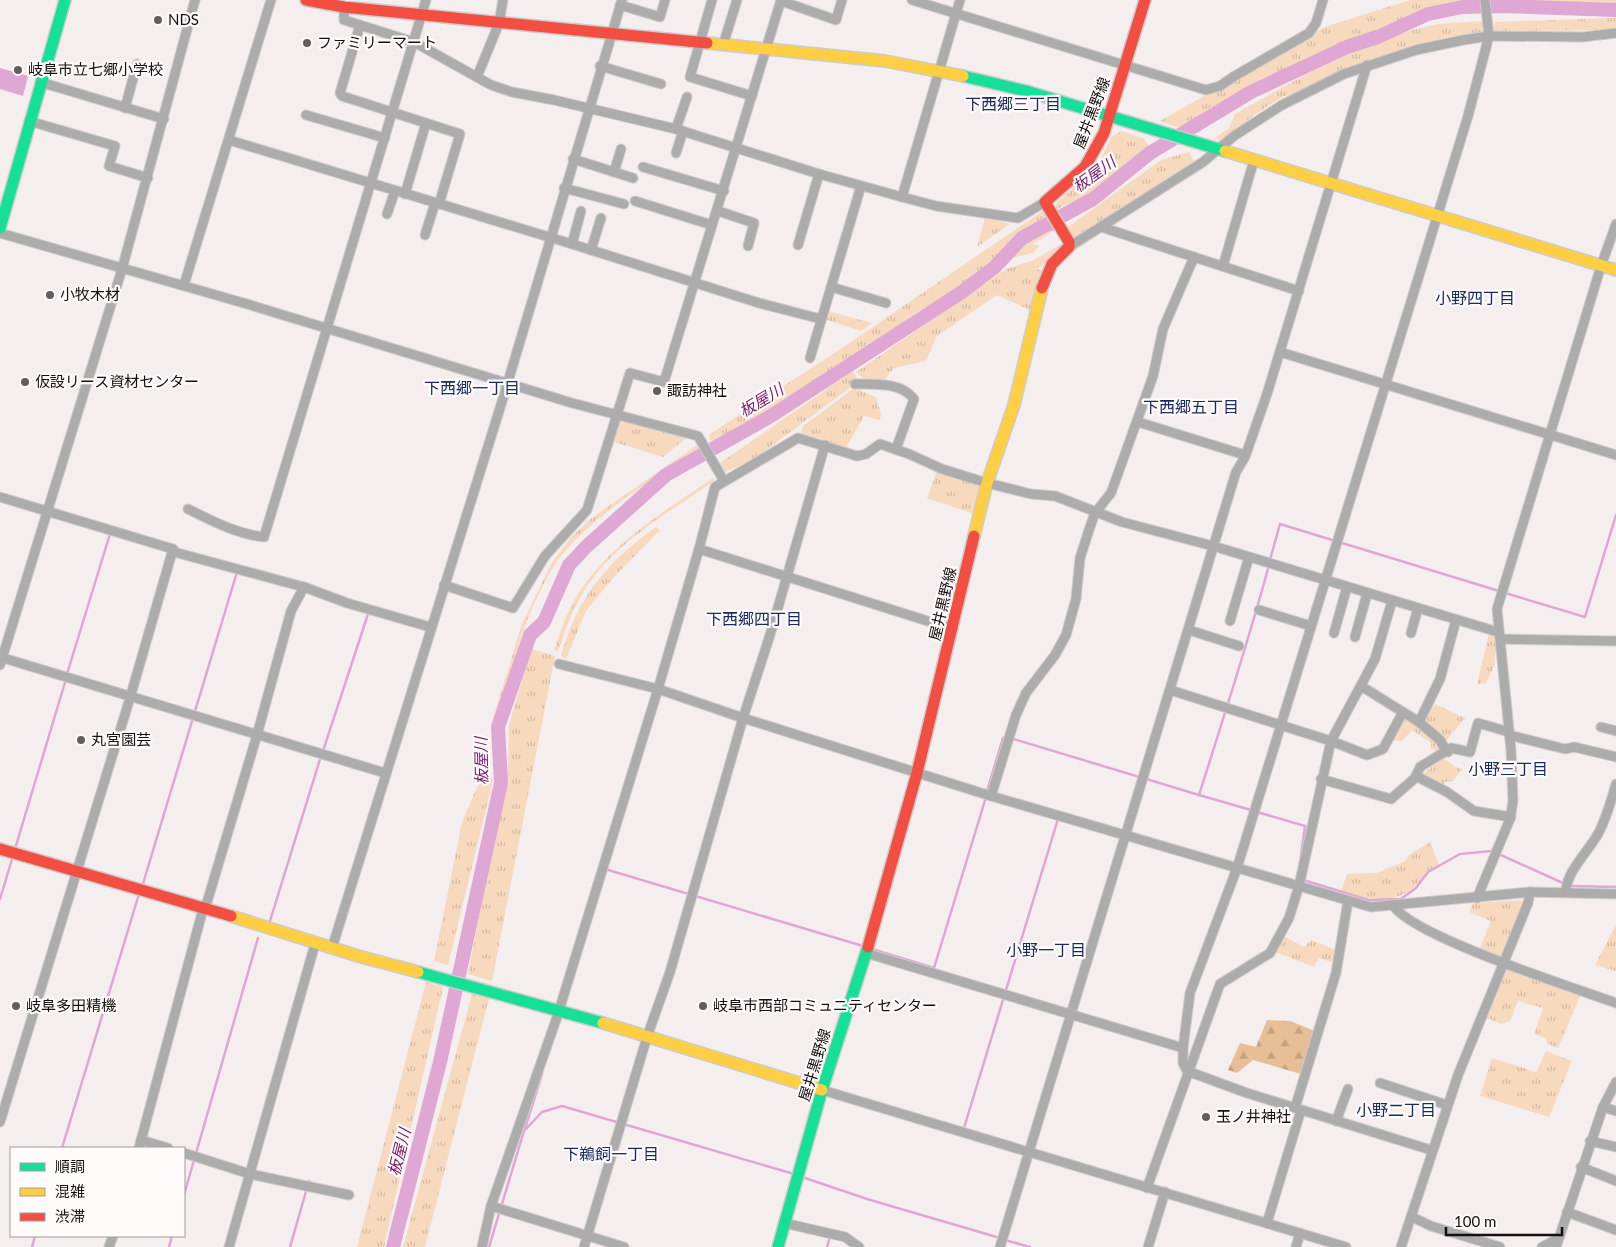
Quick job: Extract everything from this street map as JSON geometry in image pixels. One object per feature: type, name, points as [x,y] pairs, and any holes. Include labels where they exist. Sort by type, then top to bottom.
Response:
[{"type":"street","points":[[0,228],[40,82],[65,0]]},
{"type":"street","points":[[195,0],[122,268],[1,660],[385,773]]},
{"type":"street","points":[[184,286],[271,0]]},
{"type":"street","points":[[306,0],[344,7],[885,61],[940,70],[1026,90],[1616,270]]},
{"type":"street","points":[[188,509],[252,536],[264,537],[426,0]]},
{"type":"street","points":[[477,78],[499,23],[503,0]]},
{"type":"street","points":[[332,948],[506,384],[564,188],[590,109],[600,66],[621,3],[660,17],[665,0]]},
{"type":"street","points":[[712,0],[698,43],[690,77],[752,96]]},
{"type":"street","points":[[723,45],[737,0]]},
{"type":"street","points":[[444,585],[514,608],[545,556],[587,510],[630,373],[664,382],[781,1],[836,20],[842,0]]},
{"type":"street","points":[[912,0],[1206,90],[1220,86],[1232,77],[1309,33],[1316,23],[1323,0]]},
{"type":"street","points":[[902,197],[960,0]]},
{"type":"street","name":"屋井黒野線","points":[[1045,204],[1047,198],[1085,167],[1104,133],[1145,0]]},
{"type":"street","points":[[1431,1150],[1247,1094],[1187,1071],[1183,1063],[1183,1048],[1190,993],[1237,868],[1468,116],[1488,34],[1485,0]]},
{"type":"street","points":[[344,7],[344,20],[414,42],[477,78],[512,92],[680,130],[818,174],[936,206],[1018,218],[1040,203],[1045,204],[1069,244],[1101,227],[1282,105],[1367,65],[1416,50],[1488,34],[1583,37],[1616,33]]},
{"type":"street","points":[[360,25],[340,93],[342,96],[460,134],[425,236]]},
{"type":"street","points":[[125,108],[137,64]]},
{"type":"street","points":[[1001,1245],[1124,834],[1151,755],[1213,546],[1236,472],[1245,455],[1280,352],[1367,65]]},
{"type":"street","points":[[600,66],[661,84]]},
{"type":"street","points":[[40,82],[164,119]]},
{"type":"street","points":[[676,153],[687,97]]},
{"type":"street","points":[[306,115],[385,138]]},
{"type":"street","points":[[29,121],[115,146],[109,166],[148,178]]},
{"type":"street","points":[[405,194],[426,123]]},
{"type":"street","points":[[229,140],[696,282],[759,303],[821,320]]},
{"type":"street","points":[[614,172],[621,149]]},
{"type":"street","points":[[573,159],[633,178]]},
{"type":"street","points":[[1223,266],[1254,160]]},
{"type":"street","points":[[643,167],[724,191]]},
{"type":"street","points":[[798,245],[818,174]]},
{"type":"street","points":[[810,358],[861,186]]},
{"type":"street","points":[[564,188],[624,204]]},
{"type":"street","points":[[388,214],[395,191]]},
{"type":"street","points":[[635,201],[712,225]]},
{"type":"street","points":[[572,244],[581,211]]},
{"type":"street","points":[[718,211],[754,223],[748,246]]},
{"type":"street","points":[[591,250],[601,218]]},
{"type":"street","points":[[1477,898],[1511,816],[1513,777],[1497,609],[1601,266],[1616,224]]},
{"type":"street","points":[[1101,227],[1299,291]]},
{"type":"street","points":[[0,233],[184,286],[506,384],[698,436],[722,479]]},
{"type":"street","name":"屋井黒野線","points":[[778,1247],[822,1090],[866,953],[917,773],[987,483],[1014,405],[1043,283],[1052,264],[1069,244]]},
{"type":"street","points":[[991,796],[1016,715],[1026,693],[1055,655],[1066,635],[1076,599],[1080,558],[1096,512],[1111,493],[1138,422],[1153,376],[1163,329],[1194,257]]},
{"type":"street","points":[[831,287],[886,303]]},
{"type":"street","points":[[1280,352],[1616,455]]},
{"type":"street","points":[[855,384],[886,384],[905,391],[914,399],[896,449]]},
{"type":"street","points":[[1138,422],[1245,455]]},
{"type":"street","points":[[482,1247],[559,1009],[658,689],[700,548],[715,486],[722,479],[798,438],[857,456],[866,454],[880,444],[896,449],[942,470],[1031,494],[1055,496],[1122,522],[1213,546],[1418,608],[1499,636],[1616,641]]},
{"type":"street","points":[[584,1247],[647,1037],[670,972],[743,718],[788,576],[826,445]]},
{"type":"street","points":[[0,497],[172,549],[174,552],[206,562],[304,588],[362,608],[430,627]]},
{"type":"street","points":[[700,548],[953,629]]},
{"type":"street","points":[[0,1122],[4,1098],[130,698],[172,549]]},
{"type":"street","points":[[1230,621],[1248,557]]},
{"type":"street","points":[[1334,632],[1347,587]]},
{"type":"street","points":[[161,1147],[140,1144],[204,909],[257,735],[291,611],[304,588]]},
{"type":"street","points":[[1355,637],[1367,594]]},
{"type":"street","points":[[1147,1188],[1187,1071],[1220,984],[1270,952],[1289,918],[1299,886],[1321,779],[1331,741],[1375,660],[1392,601]]},
{"type":"street","points":[[1411,632],[1418,608]]},
{"type":"street","points":[[1259,610],[1312,626]]},
{"type":"street","points":[[1419,722],[1440,680],[1456,620]]},
{"type":"street","points":[[1188,630],[1239,646]]},
{"type":"street","points":[[559,664],[658,689],[743,718],[991,796],[1371,907],[1530,892],[1616,894]]},
{"type":"street","points":[[1361,686],[1419,722],[1440,740],[1446,751]]},
{"type":"street","points":[[1170,690],[1331,741],[1367,755],[1383,749],[1403,712]]},
{"type":"street","points":[[1321,779],[1391,799],[1416,776],[1420,768],[1446,751],[1448,752],[1451,748],[1470,752],[1478,723],[1509,734],[1565,749],[1574,747],[1616,757]]},
{"type":"street","points":[[1601,728],[1616,731]]},
{"type":"street","points":[[1416,776],[1447,792],[1474,812],[1511,816]]},
{"type":"street","points":[[1566,892],[1568,883],[1576,868],[1600,829],[1616,784]]},
{"type":"street","points":[[0,849],[273,928],[316,944],[559,1009],[1028,1153],[1300,1233],[1321,1243],[1346,1247]]},
{"type":"street","points":[[1401,1247],[1447,1105],[1528,903],[1530,892]]},
{"type":"street","points":[[1267,1223],[1336,972],[1348,901]]},
{"type":"street","points":[[1393,905],[1398,914],[1427,931],[1504,962],[1616,1003]]},
{"type":"street","points":[[229,1247],[316,944]]},
{"type":"street","points":[[866,953],[1183,1048]]},
{"type":"street","points":[[1542,1247],[1556,1243],[1577,1186],[1581,1167],[1602,1107],[1616,1082]]},
{"type":"street","points":[[1380,1083],[1447,1105]]},
{"type":"street","points":[[1336,1121],[1348,1089]]},
{"type":"street","points":[[1602,1107],[1616,1111]]},
{"type":"street","points":[[1590,1141],[1616,1147]]},
{"type":"street","points":[[185,1153],[250,1174],[349,1195]]},
{"type":"street","points":[[1581,1167],[1616,1181]]},
{"type":"street","points":[[1148,1247],[1165,1192]]},
{"type":"street","points":[[494,1206],[624,1247]]},
{"type":"street","points":[[1567,1212],[1616,1230]]},
{"type":"street","points":[[1412,1217],[1431,1226],[1500,1247]]},
{"type":"street","points":[[784,1223],[845,1237],[859,1247]]},
{"type":"street","points":[[1296,1247],[1300,1233]]},
{"type":"green space","points":[[1410,0],[1477,0],[1435,7],[1325,51],[1210,108],[1180,128],[1160,121],[1325,27]]},
{"type":"green space","points":[[1499,0],[1616,0],[1616,5],[1570,6]]},
{"type":"green space","points":[[1616,18],[1616,30],[1494,31],[1495,22]]},
{"type":"green space","points":[[1483,21],[1484,33],[1447,37],[1370,60],[1325,78],[1296,94],[1284,96],[1254,115],[1222,142],[1215,138],[1229,128],[1235,114],[1331,62],[1381,40],[1433,25]]},
{"type":"green space","points":[[1122,131],[1144,139],[1149,146],[1097,196],[1092,199],[1062,206],[1056,210],[1057,202],[1096,168],[1112,136]]},
{"type":"green space","points":[[1189,152],[1194,161],[1074,238],[1068,227],[1161,160]]},
{"type":"green space","points":[[1044,210],[1048,213],[1046,216],[1009,241],[1001,256],[988,272],[920,310],[871,346],[838,365],[826,377],[718,442],[709,440],[710,434],[842,348]]},
{"type":"green space","points":[[985,218],[1010,224],[977,247]]},
{"type":"green space","points":[[1058,228],[1033,244],[1039,246],[1033,253],[1011,258],[1007,254],[1030,235]]},
{"type":"green space","points":[[1066,241],[1060,258],[1035,269],[1042,270],[1030,310],[997,295],[937,336],[926,361],[894,368],[884,381],[865,380],[856,372],[1006,269],[1034,260]]},
{"type":"green space","points":[[827,311],[872,323],[861,331],[824,319]]},
{"type":"green space","points":[[853,371],[859,381],[754,459],[725,472],[720,463]]},
{"type":"green space","points":[[854,388],[876,397],[881,414],[880,420],[864,416],[846,448],[801,434],[803,426]]},
{"type":"green space","points":[[618,418],[686,438],[663,457],[611,441]]},
{"type":"green space","points":[[697,445],[700,451],[641,487],[601,517],[566,549],[554,566],[535,602],[514,659],[497,719],[493,718],[522,624],[551,564],[572,536],[593,517]]},
{"type":"green space","points":[[937,471],[980,486],[974,514],[927,498]]},
{"type":"green space","points":[[713,478],[714,481],[640,532],[607,562],[592,579],[576,604],[558,651],[554,650],[574,601],[592,575],[623,543],[640,529]]},
{"type":"green space","points":[[656,527],[660,530],[612,579],[586,611],[566,659],[561,656],[576,616],[596,582],[622,554]]},
{"type":"green space","points":[[1489,634],[1496,639],[1498,653],[1495,653],[1495,664],[1486,683],[1477,684]]},
{"type":"green space","points":[[531,649],[555,656],[492,981],[468,974],[508,767],[509,725]]},
{"type":"green space","points":[[1435,704],[1465,718],[1437,752],[1430,748],[1432,743],[1412,730],[1402,741],[1392,740],[1403,719],[1419,727]]},
{"type":"green space","points":[[1443,757],[1455,767],[1462,769],[1453,781],[1445,782],[1441,788],[1420,777]]},
{"type":"green space","points":[[486,767],[493,780],[448,965],[434,961],[462,822]]},
{"type":"green space","points":[[1430,842],[1439,865],[1405,894],[1387,899],[1378,899],[1341,891],[1347,874],[1377,873],[1405,861],[1409,855]]},
{"type":"green space","points":[[1527,900],[1502,959],[1479,950],[1491,921],[1469,912],[1473,903]]},
{"type":"green space","points":[[1616,925],[1616,971],[1595,965]]},
{"type":"green space","points":[[1282,935],[1304,947],[1311,940],[1336,950],[1334,963],[1319,958],[1314,967],[1275,952]]},
{"type":"green space","points":[[1508,966],[1581,994],[1558,1048],[1548,1044],[1545,1038],[1534,1034],[1543,1008],[1518,1001],[1510,1021],[1501,1024],[1485,1017],[1502,968]]},
{"type":"green space","points":[[426,982],[443,987],[384,1247],[357,1247]]},
{"type":"green space","points":[[472,994],[489,998],[425,1247],[403,1247]]},
{"type":"green space","points":[[1267,1020],[1290,1021],[1315,1031],[1301,1074],[1253,1060],[1237,1073],[1228,1070],[1240,1043],[1256,1047]]},
{"type":"green space","points":[[1546,1051],[1572,1061],[1549,1117],[1480,1096],[1492,1058],[1536,1072]]},
{"type":"shaded area","points":[[0,68],[28,76],[23,96],[0,89]]},
{"type":"waterway","name":"板屋川","points":[[393,1247],[440,1062],[501,783],[498,727],[530,635],[544,622],[569,565],[587,546],[666,475],[771,416],[962,292],[995,267],[1022,238],[1093,199],[1150,153],[1251,92],[1347,47],[1380,36],[1428,14],[1463,7],[1502,6],[1616,10]]},
{"type":"waterway","points":[[1505,593],[1585,617],[1616,515]]},
{"type":"waterway","points":[[1270,560],[1280,524],[1499,591]]},
{"type":"waterway","points":[[67,674],[110,534]]},
{"type":"waterway","points":[[987,791],[1003,738],[1007,737],[1199,795],[1269,565]]},
{"type":"waterway","points":[[142,887],[237,572]]},
{"type":"waterway","points":[[323,751],[369,611]]},
{"type":"waterway","points":[[15,849],[66,679]]},
{"type":"waterway","points":[[270,921],[321,756]]},
{"type":"waterway","points":[[1199,795],[1251,810]]},
{"type":"waterway","points":[[872,949],[934,968],[986,797]]},
{"type":"waterway","points":[[1257,812],[1305,826],[1298,878]]},
{"type":"waterway","points":[[964,1128],[1058,819]]},
{"type":"waterway","points":[[1303,880],[1369,900],[1401,899],[1416,888],[1428,872],[1460,854],[1492,851],[1565,884]]},
{"type":"waterway","points":[[0,899],[13,856]]},
{"type":"waterway","points":[[605,869],[863,946]]},
{"type":"waterway","points":[[1570,886],[1616,887]]},
{"type":"waterway","points":[[62,1147],[139,894]]},
{"type":"waterway","points":[[185,1192],[258,938]]},
{"type":"waterway","points":[[525,1129],[542,1074]]},
{"type":"waterway","points":[[489,1247],[524,1131],[542,1112],[562,1106],[794,1174]]},
{"type":"waterway","points":[[802,1177],[867,1199],[1000,1238]]},
{"type":"waterway","points":[[290,1247],[309,1181]]},
{"type":"waterway","points":[[32,1247],[35,1237]]},
{"type":"waterway","points":[[169,1247],[172,1237]]},
{"type":"waterway","points":[[827,1247],[830,1237]]},
{"type":"waterway","points":[[1005,1240],[1030,1247]]},
{"type":"traffic: fast","points":[[0,228],[65,0]]},
{"type":"traffic: fast","points":[[963,76],[1026,91],[1225,151]]},
{"type":"traffic: fast","points":[[778,1247],[822,1090],[868,947]]},
{"type":"traffic: fast","points":[[418,972],[603,1023]]},
{"type":"traffic: slow","points":[[707,43],[885,61],[963,76]]},
{"type":"traffic: slow","points":[[1225,151],[1616,270]]},
{"type":"traffic: slow","points":[[974,536],[987,483],[1014,405],[1042,288]]},
{"type":"traffic: slow","points":[[231,916],[358,956],[418,972]]},
{"type":"traffic: slow","points":[[603,1023],[822,1090]]},
{"type":"traffic: jam","points":[[306,0],[344,7],[707,43]]},
{"type":"traffic: jam","points":[[1042,288],[1052,264],[1069,247],[1069,242],[1045,202],[1085,167],[1104,133],[1145,0]]},
{"type":"traffic: jam","points":[[868,947],[917,773],[974,536]]},
{"type":"traffic: jam","points":[[0,849],[231,916]]},
{"type":"place","name":"NDS","points":[[158,20]]},
{"type":"place","name":"ファミリーマート","points":[[307,43]]},
{"type":"place","name":"岐阜市立七郷小学校","points":[[18,70]]},
{"type":"place","name":"小牧木材","points":[[50,295]]},
{"type":"place","name":"仮設リース資材センター","points":[[25,382]]},
{"type":"place","name":"諏訪神社","points":[[657,391]]},
{"type":"place","name":"丸宮園芸","points":[[81,740]]},
{"type":"place","name":"岐阜多田精機","points":[[16,1006]]},
{"type":"place","name":"岐阜市西部コミュニティセンター","points":[[703,1006]]},
{"type":"place","name":"玉ノ井神社","points":[[1206,1117]]},
{"type":"district","name":"下西郷三丁目","points":[[1013,104]]},
{"type":"district","name":"小野四丁目","points":[[1475,298]]},
{"type":"district","name":"下西郷一丁目","points":[[472,388]]},
{"type":"district","name":"下西郷五丁目","points":[[1191,407]]},
{"type":"district","name":"下西郷四丁目","points":[[754,619]]},
{"type":"district","name":"小野三丁目","points":[[1508,769]]},
{"type":"district","name":"小野一丁目","points":[[1046,950]]},
{"type":"district","name":"小野二丁目","points":[[1396,1110]]},
{"type":"district","name":"下鵜飼一丁目","points":[[611,1154]]}]
